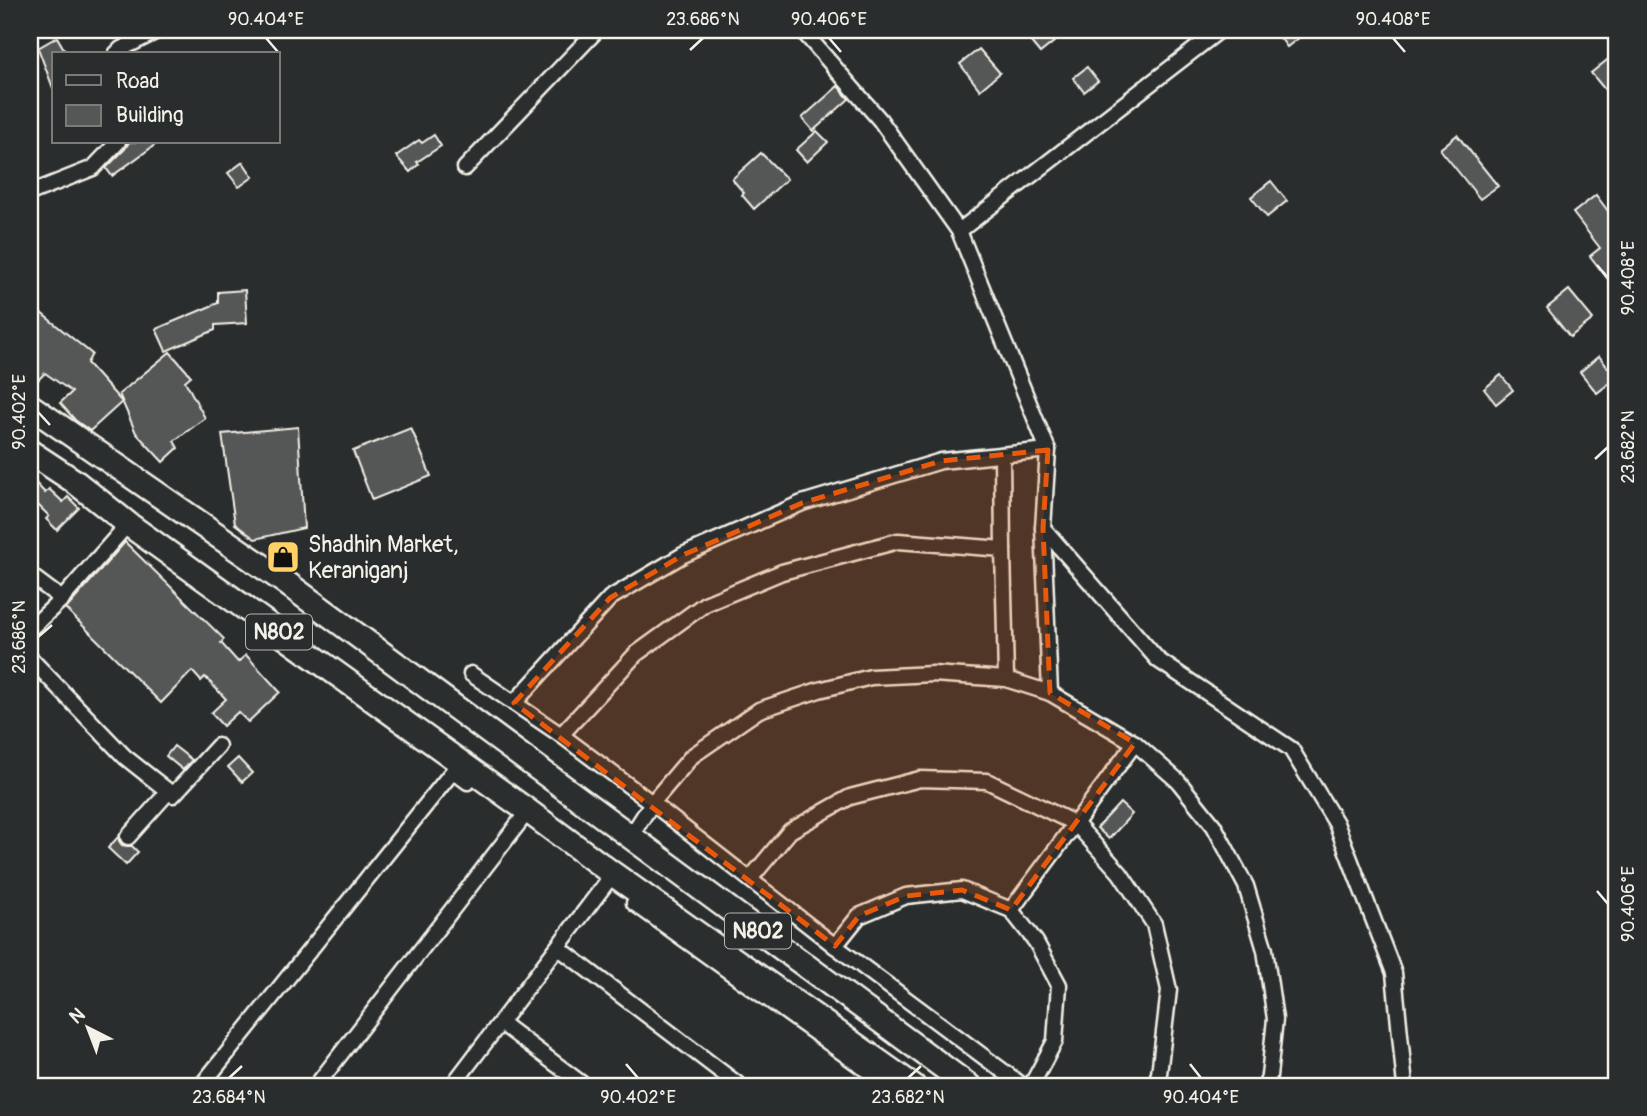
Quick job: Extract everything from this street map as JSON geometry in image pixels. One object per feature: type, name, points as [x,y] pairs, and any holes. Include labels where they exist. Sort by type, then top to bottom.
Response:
[{"type":"highway","name":"N802","points":[[30,406],[285,582],[969,1086]]},
{"type":"highway","name":"N802","points":[[30,452],[74,481],[128,524],[610,879],[913,1086]]},
{"type":"street","points":[[118,52],[159,30]]},
{"type":"street","points":[[465,168],[597,30]]},
{"type":"street","points":[[802,30],[880,120],[959,231],[1048,450],[1043,528],[1050,693]]},
{"type":"street","points":[[959,231],[1220,30]]},
{"type":"street","points":[[30,193],[93,168],[116,144]]},
{"type":"street","points":[[514,703],[610,598],[683,555],[802,503],[941,461],[1048,450]]},
{"type":"street","points":[[1002,455],[1006,679]]},
{"type":"street","points":[[30,629],[62,599],[128,524]]},
{"type":"street","points":[[1043,528],[1158,660],[1291,749],[1336,823],[1394,973],[1405,1086]]},
{"type":"street","points":[[561,736],[636,654],[705,604],[782,572],[898,541],[1003,549]]},
{"type":"street","points":[[30,575],[62,599]]},
{"type":"street","points":[[30,658],[125,757],[173,794],[218,746]]},
{"type":"street","points":[[471,674],[652,803],[835,946],[1023,1086]]},
{"type":"street","points":[[631,836],[652,803],[692,755],[759,710],[819,690],[871,677],[933,674],[1006,679],[1050,693],[1135,743],[1178,781],[1214,826],[1246,886],[1265,950],[1275,1019],[1266,1086]]},
{"type":"street","points":[[1011,910],[1135,743]]},
{"type":"street","points":[[202,1086],[453,771],[525,816],[316,1086]]},
{"type":"street","points":[[750,879],[790,831],[850,797],[920,779],[987,781],[1076,824],[1120,873],[1154,924],[1170,990],[1159,1074],[1154,1086]]},
{"type":"street","points":[[128,836],[169,791]]},
{"type":"street","points":[[452,1086],[610,879],[881,1084]]},
{"type":"street","points":[[835,946],[859,916],[906,896],[962,890],[1011,910],[1036,942],[1059,985],[1055,1041],[1031,1086]]},
{"type":"street","points":[[559,948],[740,1086]]},
{"type":"street","points":[[501,1024],[580,1085]]},
{"type":"highlighted area","points":[[1048,450],[1043,528],[1050,693],[1135,743],[1011,910],[962,890],[906,896],[859,916],[835,946],[514,703],[610,598],[683,555],[802,503],[941,461]]},
{"type":"building","points":[[1021,30],[1054,30],[1060,37],[1040,53]]},
{"type":"building","points":[[1286,30],[1309,30],[1287,47],[1279,36]]},
{"type":"building","points":[[57,37],[66,52],[52,52],[52,85],[38,48]]},
{"type":"building","points":[[979,49],[1000,73],[980,90],[960,64]]},
{"type":"building","points":[[1617,52],[1617,82],[1606,91],[1591,73]]},
{"type":"building","points":[[1087,67],[1098,81],[1084,92],[1073,78]]},
{"type":"building","points":[[838,86],[849,99],[813,131],[802,118]]},
{"type":"building","points":[[817,131],[828,142],[807,162],[796,150]]},
{"type":"building","points":[[434,135],[441,146],[417,162],[419,164],[410,172],[396,156],[419,140],[422,143]]},
{"type":"building","points":[[1457,135],[1498,186],[1480,199],[1440,149]]},
{"type":"building","points":[[128,144],[156,144],[112,176],[106,168]]},
{"type":"building","points":[[761,153],[787,179],[754,209],[732,179]]},
{"type":"building","points":[[243,162],[253,177],[239,187],[228,173]]},
{"type":"building","points":[[1271,181],[1287,201],[1267,217],[1251,197]]},
{"type":"building","points":[[1596,195],[1617,223],[1617,291],[1590,256],[1600,248],[1573,213]]},
{"type":"building","points":[[245,290],[247,323],[215,325],[215,330],[166,351],[156,329],[218,303],[218,292]]},
{"type":"building","points":[[1569,290],[1593,319],[1570,337],[1547,308]]},
{"type":"building","points":[[30,304],[92,354],[87,363],[122,402],[90,431],[75,420],[60,403],[72,392],[45,373],[30,388],[30,372],[36,366],[30,361]]},
{"type":"building","points":[[170,352],[191,376],[185,381],[205,418],[174,441],[178,448],[163,462],[136,433],[119,394]]},
{"type":"building","points":[[1599,356],[1616,378],[1597,393],[1580,372]]},
{"type":"building","points":[[1501,375],[1513,390],[1496,404],[1484,389]]},
{"type":"building","points":[[298,427],[304,528],[255,539],[235,524],[222,434]]},
{"type":"building","points":[[411,428],[431,476],[372,500],[353,451]]},
{"type":"building","points":[[30,477],[45,493],[49,489],[63,502],[68,497],[79,508],[57,530],[46,519],[49,516],[30,497]]},
{"type":"building","points":[[125,542],[224,639],[221,643],[238,662],[246,655],[280,692],[248,722],[238,712],[223,726],[211,713],[226,699],[205,677],[201,681],[192,671],[161,703],[66,609]]},
{"type":"building","points":[[174,746],[192,760],[183,770],[166,756]]},
{"type":"building","points":[[238,758],[252,773],[242,782],[228,767]]},
{"type":"building","points":[[1120,803],[1132,814],[1109,839],[1097,828]]},
{"type":"building","points":[[119,836],[122,845],[132,846],[138,852],[126,865],[108,848]]},
{"type":"place","name":"Shadhin Market, Keraniganj","points":[[283,557]]}]
